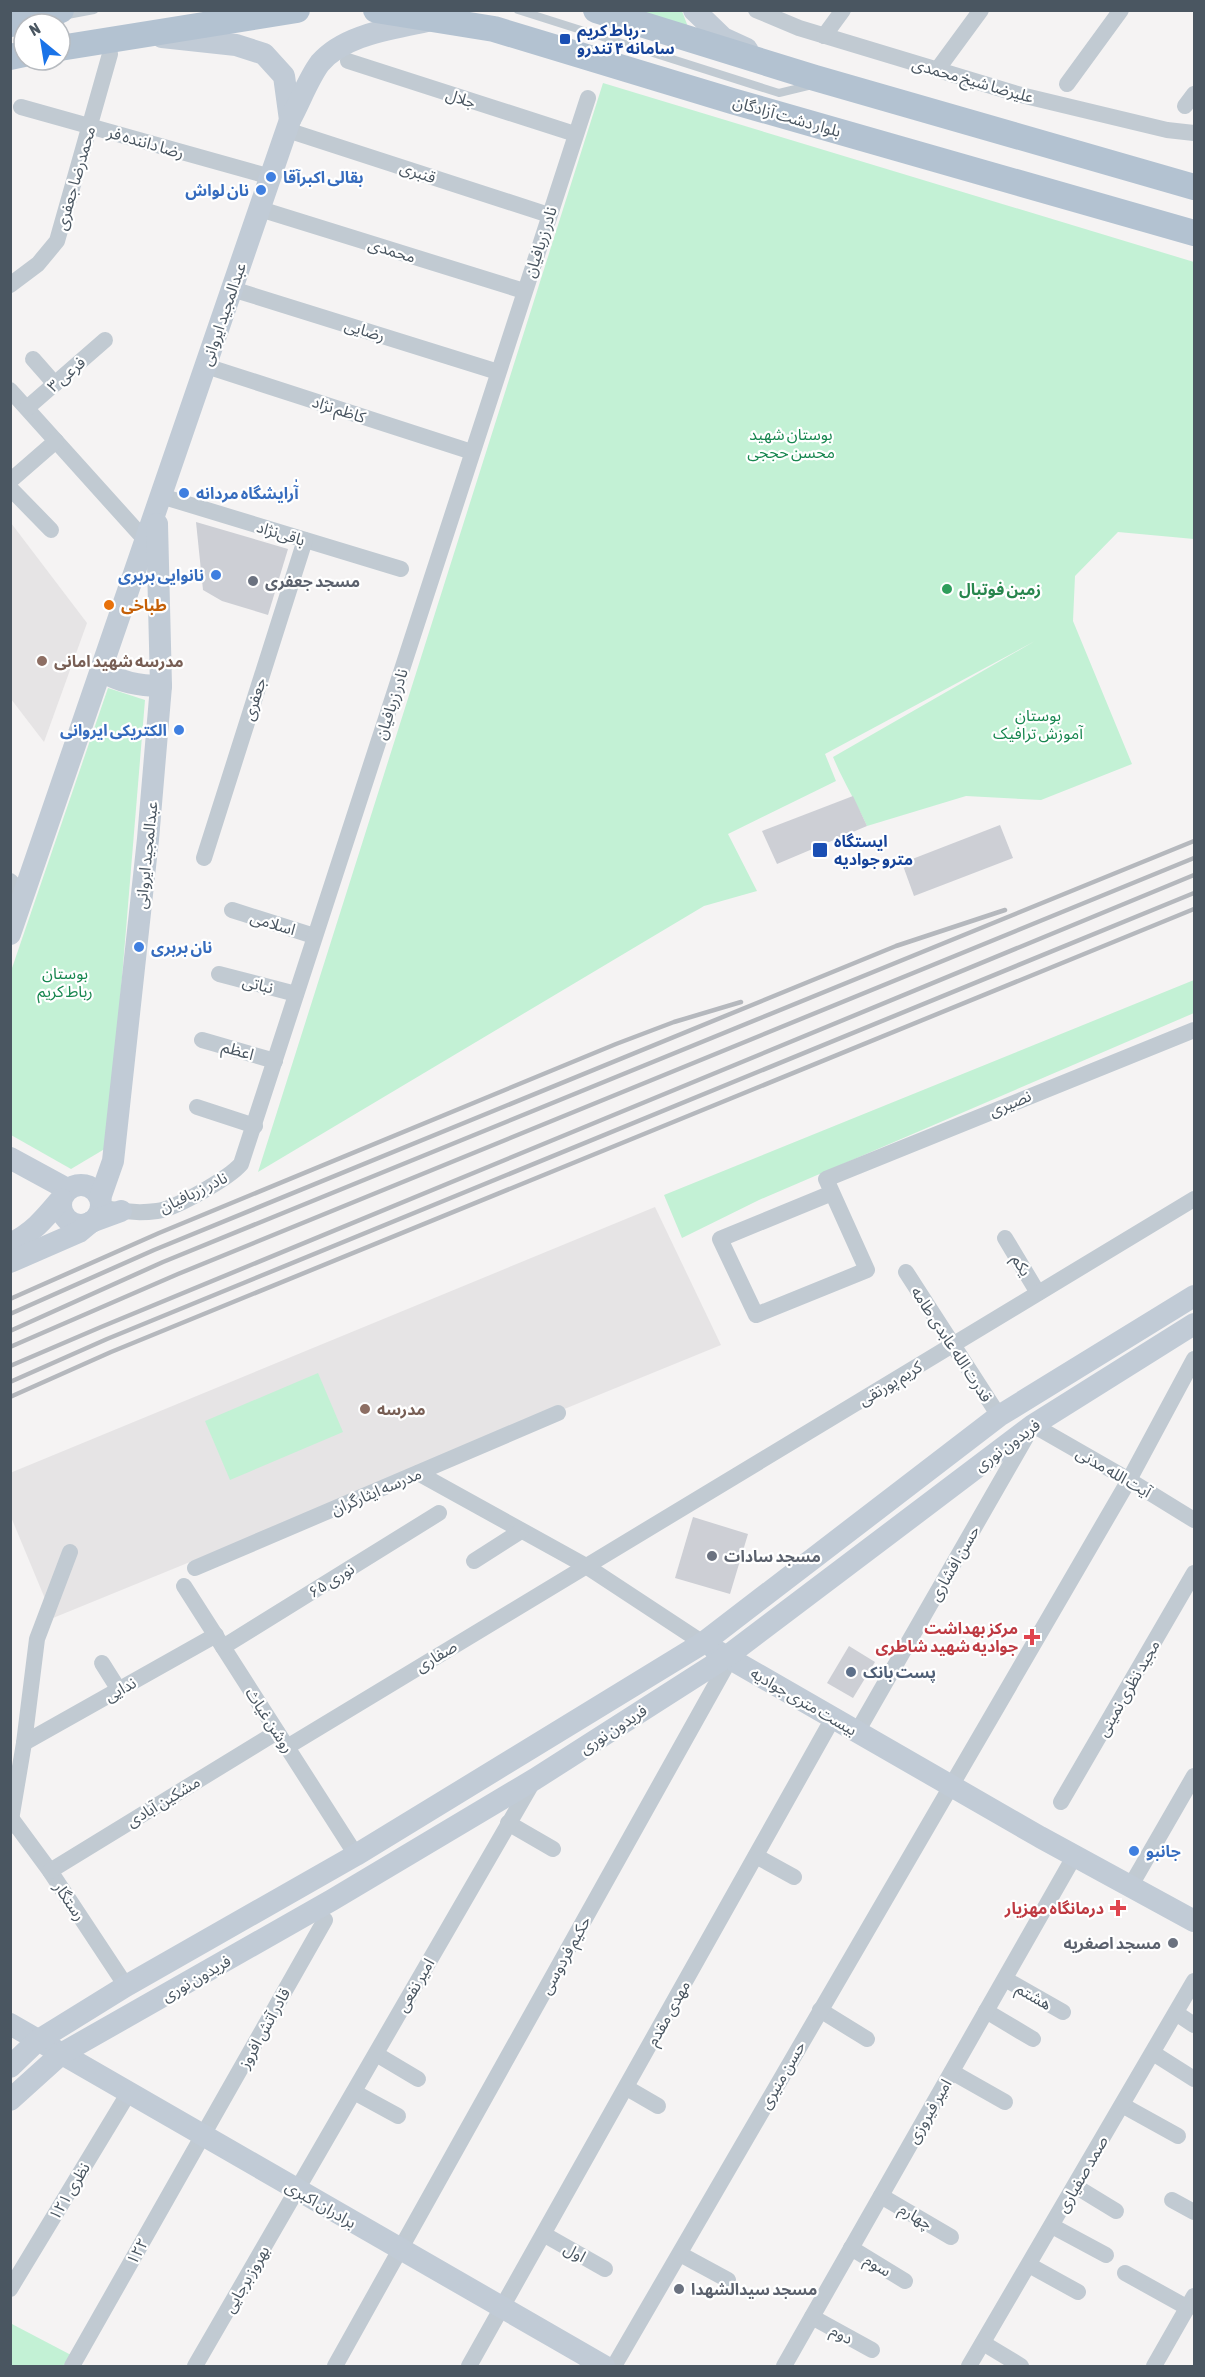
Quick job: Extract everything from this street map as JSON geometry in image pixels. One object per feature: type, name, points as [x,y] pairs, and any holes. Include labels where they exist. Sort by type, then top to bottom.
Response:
[{"type":"main road","points":[[72,46],[297,10]]},
{"type":"main road","name":"بلوار دشت آزادگان","points":[[376,10],[494,29],[732,101],[1194,233]]},
{"type":"main road","points":[[596,10],[821,80],[1194,187]]},
{"type":"main road","points":[[694,10],[723,38],[821,80]]},
{"type":"main road","name":"عبدالمجید ایروانی","points":[[10,934],[17,888],[101,671],[288,125],[319,64],[328,55],[350,41],[435,19]]},
{"type":"main road","points":[[143,34],[236,45],[264,54],[284,76],[288,125]]},
{"type":"main road","name":"عبدالمجید ایروانی","points":[[103,1210],[113,1161],[148,839],[161,686],[159,502]]},
{"type":"main road","points":[[101,671],[119,681],[140,686],[161,686]]},
{"type":"main road","points":[[10,1158],[64,1194]]},
{"type":"main road","points":[[10,1244],[25,1237],[38,1227],[73,1186],[86,1185],[92,1188],[103,1210]]},
{"type":"main road","points":[[64,1194],[62,1213],[71,1223],[85,1225],[103,1210]]},
{"type":"main road","points":[[10,1262],[79,1232],[103,1210]]},
{"type":"main road","name":"فریدون نوری","points":[[10,2067],[37,2042],[126,1986],[356,1855],[703,1643],[999,1416],[1194,1296]]},
{"type":"main road","name":"فریدون نوری","points":[[10,2100],[60,2054],[370,1878],[728,1658],[1033,1425],[1194,1324]]},
{"type":"main road","name":"بیست متری جوادیه","points":[[703,1643],[1040,1837],[1194,1921]]},
{"type":"main road","points":[[356,1855],[370,1878]]},
{"type":"main road","points":[[126,1986],[140,2009]]},
{"type":"main road","name":"برادران اکبری","points":[[10,2024],[37,2042],[604,2367]]},
{"type":"street","name":"علیرضا شیخ محمدی","points":[[756,10],[824,36],[1022,95],[1167,130],[1194,133]]},
{"type":"street","points":[[824,36],[843,10]]},
{"type":"street","points":[[938,69],[981,10]]},
{"type":"street","points":[[1067,84],[1121,10]]},
{"type":"street","name":"محمدرضا جعفری","points":[[10,285],[38,264],[57,241],[110,54]]},
{"type":"street","name":"جلال","points":[[348,61],[575,134]]},
{"type":"street","name":"نادر زربافیان","points":[[103,1210],[159,1211],[208,1189],[233,1173],[241,1164],[588,98]]},
{"type":"street","name":"رضا داننده‌ فر","points":[[21,107],[271,177]]},
{"type":"street","name":"قنبری","points":[[288,125],[549,215]]},
{"type":"street","name":"محمدی","points":[[260,209],[524,291]]},
{"type":"street","name":"رضایی","points":[[232,289],[498,372]]},
{"type":"street","name":"فرعی ۳","points":[[27,408],[105,340]]},
{"type":"street","points":[[33,359],[55,384]]},
{"type":"street","name":"کاظم نژاد","points":[[206,366],[472,452]]},
{"type":"street","points":[[10,390],[146,541]]},
{"type":"street","points":[[10,481],[56,441]]},
{"type":"street","points":[[10,488],[51,530]]},
{"type":"street","name":"باقی‌نژاد","points":[[159,502],[305,540],[401,569]]},
{"type":"street","name":"جعفری","points":[[204,858],[305,540]]},
{"type":"street","name":"اسلامی","points":[[232,910],[314,936]]},
{"type":"street","name":"نباتی","points":[[219,974],[296,994]]},
{"type":"street","name":"نصیری","points":[[829,1186],[867,1270],[756,1315],[720,1239],[829,1186],[1194,1030]]},
{"type":"street","name":"اعظم","points":[[202,1040],[275,1061]]},
{"type":"street","points":[[197,1107],[255,1126]]},
{"type":"street","name":"کریم پورتقی","points":[[586,1566],[1194,1199]]},
{"type":"street","name":"یکم","points":[[1005,1238],[1038,1293]]},
{"type":"street","name":"قدرت الله عابدی طامه","points":[[906,1272],[999,1416]]},
{"type":"street","name":"حسن منیری","points":[[614,2367],[1128,1479],[1194,1359]]},
{"type":"street","name":"مدرسه ایثارگران","points":[[195,1568],[558,1413]]},
{"type":"street","name":"آیت‌ الله مدنی","points":[[1033,1425],[1194,1520]]},
{"type":"street","name":"حسن افشاری","points":[[856,1731],[1033,1425]]},
{"type":"street","name":"بیست متری جوادیه","points":[[418,1473],[586,1566],[703,1643]]},
{"type":"street","name":"نوری ۶۵","points":[[220,1641],[439,1514]]},
{"type":"street","points":[[474,1561],[521,1531]]},
{"type":"street","points":[[11,1822],[20,1730],[37,1639],[70,1552]]},
{"type":"street","name":"صفاری","points":[[287,1747],[586,1566]]},
{"type":"street","name":"مجید نظری نمینی","points":[[1061,1802],[1194,1573]]},
{"type":"street","name":"روشن غیاث","points":[[184,1586],[356,1855]]},
{"type":"street","name":"ندایی","points":[[20,1730],[119,1690],[220,1641]]},
{"type":"street","name":"حکیم فردوسی","points":[[335,2367],[728,1658]]},
{"type":"street","points":[[102,1663],[119,1690]]},
{"type":"street","name":"مهدی مقدم","points":[[469,2367],[504,2309],[833,1718]]},
{"type":"street","name":"مشکین آبادی","points":[[50,1871],[277,1732]]},
{"type":"street","points":[[1130,1887],[1194,1776]]},
{"type":"street","name":"امیر نفعی","points":[[297,2190],[376,2054],[412,1976],[534,1779]]},
{"type":"street","name":"رستگار","points":[[11,1822],[50,1871],[126,1986]]},
{"type":"street","points":[[508,1823],[553,1849]]},
{"type":"street","name":"امیر فیروزی","points":[[784,2367],[1075,1855]]},
{"type":"street","points":[[756,1856],[794,1877]]},
{"type":"street","name":"قادر آتش افروز","points":[[202,2136],[325,1920]]},
{"type":"street","name":"هشتم","points":[[1005,1979],[1063,2012]]},
{"type":"street","name":"صمد صفیاری","points":[[969,2367],[1194,1981]]},
{"type":"street","points":[[820,2010],[867,2039]]},
{"type":"street","points":[[986,2011],[1033,2039]]},
{"type":"street","points":[[1176,2013],[1194,2025]]},
{"type":"street","points":[[1153,2053],[1194,2079]]},
{"type":"street","points":[[376,2054],[418,2079]]},
{"type":"street","points":[[952,2072],[1005,2102]]},
{"type":"street","points":[[627,2088],[658,2106]]},
{"type":"street","points":[[354,2092],[398,2116]]},
{"type":"street","name":"نظری ۱۲۱","points":[[10,2289],[128,2094]]},
{"type":"street","points":[[1122,2105],[1178,2136]]},
{"type":"street","name":"۱۲۲","points":[[72,2367],[202,2136]]},
{"type":"street","points":[[1075,2186],[1116,2211]]},
{"type":"street","name":"بهروز برجایی","points":[[195,2367],[297,2190]]},
{"type":"street","name":"چهارم","points":[[881,2196],[951,2237]]},
{"type":"street","points":[[1172,2200],[1194,2212]]},
{"type":"street","points":[[1052,2226],[1106,2255]]},
{"type":"street","name":"اول","points":[[545,2235],[605,2269]]},
{"type":"street","name":"سوم","points":[[851,2248],[905,2281]]},
{"type":"street","points":[[680,2254],[728,2280]]},
{"type":"street","points":[[1029,2265],[1078,2292]]},
{"type":"street","points":[[1125,2273],[1191,2302],[1154,2367]]},
{"type":"street","name":"دوم","points":[[812,2317],[872,2350]]},
{"type":"street","points":[[983,2343],[1021,2367]]},
{"type":"lane","points":[[72,12],[94,10]]},
{"type":"lane","points":[[518,10],[779,93],[821,80]]},
{"type":"shaded area","name":"مدرسه شهید امانی","points":[[11,523],[87,623],[44,742],[11,699]]},
{"type":"shaded area","name":"مدرسه","points":[[655,1207],[721,1345],[53,1618],[11,1517],[10,1473]]},
{"type":"green space","points":[[630,11],[682,11],[688,27]]},
{"type":"green space","name":"بوستان شهید محسن حججی","points":[[603,83],[1194,262],[1194,539],[1118,532],[1075,576],[1073,621],[1132,764],[1041,800],[966,796],[867,826],[833,757],[1035,641],[825,754],[836,781],[728,834],[757,891],[704,906],[258,1172]]},
{"type":"green space","name":"بوستان رباط کریم","points":[[108,688],[145,700],[108,1147],[71,1169],[11,1135],[11,971]]},
{"type":"green space","points":[[1194,980],[1194,1013],[759,1200],[682,1238],[664,1195]]},
{"type":"green space","points":[[318,1373],[343,1432],[230,1480],[205,1421]]},
{"type":"green space","points":[[10,2323],[71,2355],[63,2366],[11,2366]]},
{"type":"building","name":"مسجد جعفری","points":[[196,522],[288,549],[268,615],[222,601],[203,590]]},
{"type":"building","points":[[853,796],[867,826],[777,864],[762,831]]},
{"type":"building","points":[[1000,825],[1013,858],[914,896],[902,863]]},
{"type":"building","name":"مسجد سادات","points":[[693,1517],[748,1534],[730,1594],[675,1578]]},
{"type":"building","name":"پست بانک","points":[[849,1646],[875,1662],[853,1698],[827,1683]]},
{"type":"railway","points":[[10,1331],[163,1262],[1194,841]]},
{"type":"railway","points":[[10,1347],[178,1274],[1194,858]]},
{"type":"railway","points":[[10,1366],[1194,875]]},
{"type":"railway","points":[[10,1382],[107,1339],[1194,893]]},
{"type":"railway","points":[[10,1397],[111,1352],[1194,909]]},
{"type":"railway","points":[[10,1314],[154,1250],[896,946],[1005,910]]},
{"type":"railway","points":[[10,1299],[159,1233],[616,1044],[674,1022],[741,1002]]},
{"type":"place","name":"رباط کریم - سامانه ۴ تندرو","points":[[565,39]]},
{"type":"place","name":"بقالی اکبرآقا","points":[[271,177]]},
{"type":"place","name":"نان لواش","points":[[261,190]]},
{"type":"place","name":"آٰرایشگاه مردانه","points":[[184,493]]},
{"type":"place","name":"نانوایی بربری","points":[[216,575]]},
{"type":"place","name":"مسجد جعفری","points":[[253,581]]},
{"type":"place","name":"زمین فوتبال","points":[[947,589]]},
{"type":"place","name":"طباخی","points":[[109,605]]},
{"type":"place","name":"مدرسه شهید امانی","points":[[42,661]]},
{"type":"place","name":"الکتریکی ایروانی","points":[[179,730]]},
{"type":"place","name":"ایستگاه مترو جوادیه","points":[[820,850]]},
{"type":"place","name":"نان بربری","points":[[139,947]]},
{"type":"place","name":"مدرسه","points":[[365,1409]]},
{"type":"place","name":"مسجد سادات","points":[[712,1556]]},
{"type":"place","name":"مرکز بهداشت جوادیه شهید شاطری","points":[[1032,1637]]},
{"type":"place","name":"پست بانک","points":[[851,1672]]},
{"type":"place","name":"جانبو","points":[[1134,1851]]},
{"type":"place","name":"درمانگاه مهزیار","points":[[1118,1908]]},
{"type":"place","name":"مسجد اصغریه","points":[[1173,1943]]},
{"type":"place","name":"مسجد سیدالشهدا","points":[[679,2289]]},
{"type":"park label","name":"بوستان آموزش ترافیک","points":[[1038,724]]}]
